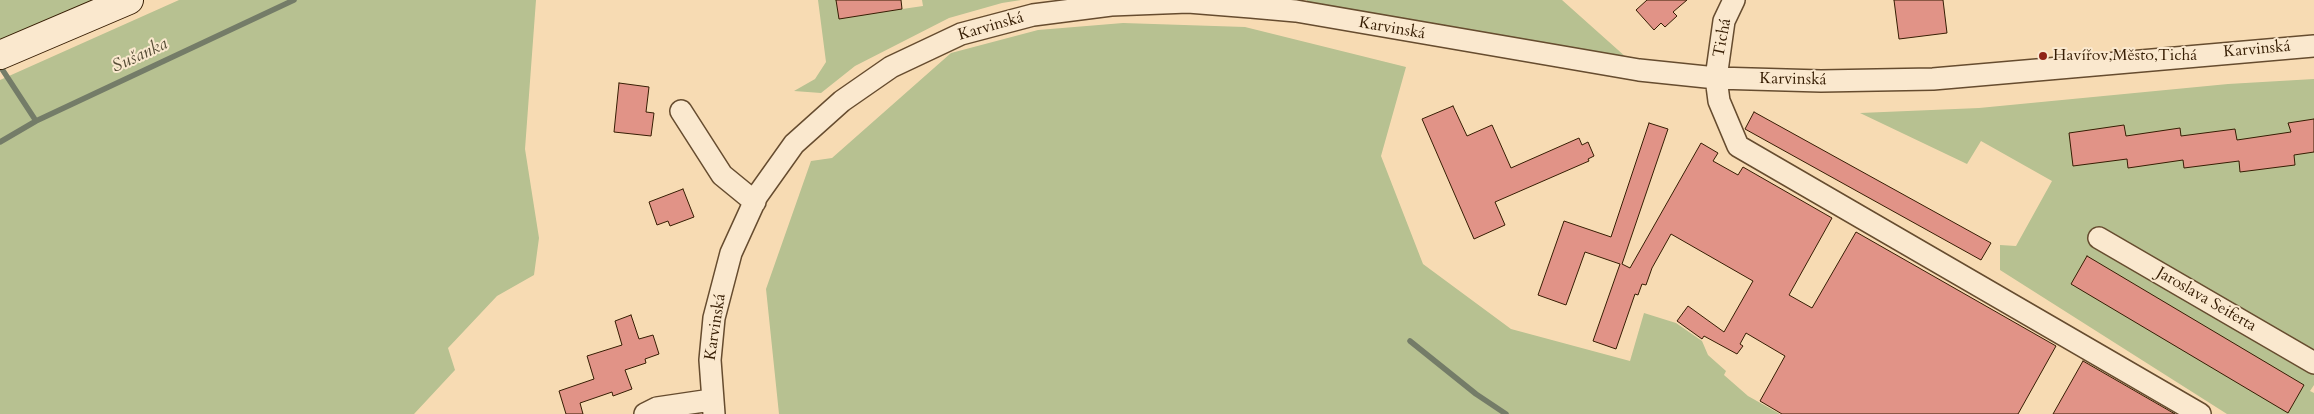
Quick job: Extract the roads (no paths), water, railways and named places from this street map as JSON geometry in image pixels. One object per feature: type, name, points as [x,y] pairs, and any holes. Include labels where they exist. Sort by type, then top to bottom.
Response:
[{"type":"main road","points":[[0,56],[129,0]]},
{"type":"street","name":"Tichá","points":[[1734,0],[1724,21],[1716,78],[1719,101],[1738,146],[2200,414]]},
{"type":"street","name":"Karvinská","points":[[712,407],[710,360],[714,318],[731,254],[754,202],[794,144],[842,101],[891,67],[961,34],[1033,15],[1111,5],[1188,2],[1297,6],[1639,70],[1716,78],[1821,81],[1932,79],[2314,46]]},
{"type":"street","points":[[681,112],[722,175],[754,202]]},
{"type":"street","name":"Jaroslava Seiferta","points":[[2099,238],[2314,363]]},
{"type":"street","points":[[645,414],[657,408],[712,407]]},
{"type":"waterway","name":"Sušanka","points":[[0,142],[36,121],[294,0]]},
{"type":"waterway","points":[[0,66],[36,121]]},
{"type":"waterway","points":[[1410,341],[1476,394],[1506,414]]},
{"type":"place","name":"Havířov,Město,Tichá","points":[[2043,56]]}]
